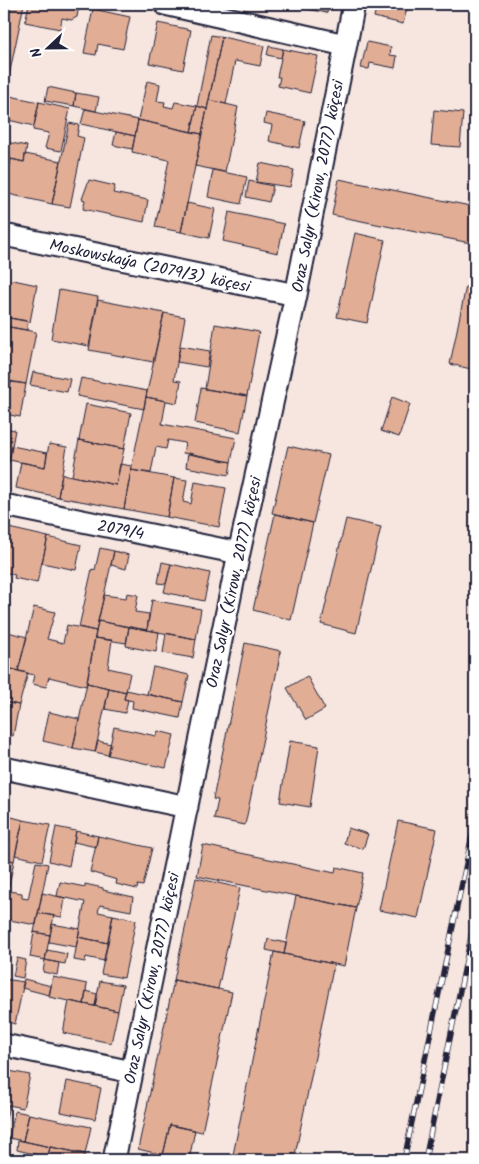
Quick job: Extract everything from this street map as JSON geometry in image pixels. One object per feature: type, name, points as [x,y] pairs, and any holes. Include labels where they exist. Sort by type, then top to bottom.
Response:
[{"type":"street","points":[[165,4],[344,45]]},
{"type":"street","name":"Oraz Salyr (Kirow, 2077) köçesi","points":[[114,1160],[238,553],[296,295],[344,45],[354,4]]},
{"type":"street","name":"Moskowskaýa (2079/3) köçesi","points":[[4,235],[296,295]]},
{"type":"street","name":"2079/4","points":[[4,506],[238,553]]},
{"type":"street","points":[[4,768],[187,807]]},
{"type":"street","points":[[4,1045],[132,1072]]},
{"type":"building","points":[[4,4],[24,4],[5,95],[4,94]]},
{"type":"building","points":[[29,4],[79,5],[77,17],[71,20],[62,18],[60,29],[25,22]]},
{"type":"building","points":[[283,4],[329,4],[327,13]]},
{"type":"building","points":[[377,4],[408,4],[403,24],[374,17]]},
{"type":"building","points":[[93,9],[130,17],[123,49],[98,44],[96,55],[84,53]]},
{"type":"building","points":[[158,23],[191,30],[183,70],[149,63]]},
{"type":"building","points":[[211,35],[222,37],[207,109],[197,106]]},
{"type":"building","points":[[222,37],[264,46],[260,66],[235,61],[226,104],[209,100]]},
{"type":"building","points":[[367,42],[391,47],[390,55],[397,56],[395,68],[370,63],[369,69],[361,68]]},
{"type":"building","points":[[269,46],[283,49],[281,58],[267,55]]},
{"type":"building","points":[[283,49],[318,56],[310,93],[278,86],[280,77],[277,77]]},
{"type":"building","points":[[147,81],[160,84],[157,101],[165,102],[164,106],[173,108],[175,102],[197,106],[191,132],[138,120]]},
{"type":"building","points":[[48,87],[76,93],[74,106],[45,101]]},
{"type":"building","points":[[76,93],[99,97],[96,111],[74,106]]},
{"type":"building","points":[[5,95],[39,102],[34,126],[4,119]]},
{"type":"building","points":[[209,100],[238,107],[225,172],[195,166]]},
{"type":"building","points":[[39,102],[70,109],[61,151],[45,148],[49,133],[33,130]]},
{"type":"building","points":[[197,106],[207,109],[202,134],[191,132]]},
{"type":"building","points":[[85,109],[138,120],[135,136],[81,124]]},
{"type":"building","points":[[434,110],[463,113],[460,147],[431,145]]},
{"type":"building","points":[[266,113],[305,121],[299,148],[269,141],[272,125],[264,123]]},
{"type":"building","points":[[138,120],[202,134],[181,232],[155,227],[169,160],[132,152]]},
{"type":"building","points":[[69,123],[79,125],[77,136],[84,138],[70,207],[52,204]]},
{"type":"building","points":[[116,132],[135,136],[132,149],[113,145]]},
{"type":"building","points":[[6,142],[27,146],[24,162],[11,159],[4,193],[4,152]]},
{"type":"building","points":[[25,154],[61,161],[52,204],[4,193],[11,159],[24,162]]},
{"type":"building","points":[[260,163],[294,170],[290,187],[256,182]]},
{"type":"building","points":[[213,170],[247,177],[241,204],[208,197]]},
{"type":"building","points":[[339,179],[475,207],[475,244],[332,215]]},
{"type":"building","points":[[89,180],[115,186],[113,193],[148,200],[144,222],[83,209],[85,200],[82,199]]},
{"type":"building","points":[[249,181],[273,186],[269,202],[246,197]]},
{"type":"building","points":[[187,203],[215,209],[209,238],[181,232]]},
{"type":"building","points":[[229,212],[284,224],[278,253],[223,241]]},
{"type":"building","points":[[355,233],[385,240],[367,323],[337,317]]},
{"type":"building","points":[[4,278],[37,285],[30,322],[4,317]]},
{"type":"building","points":[[466,286],[475,287],[475,370],[450,364]]},
{"type":"building","points":[[59,290],[98,297],[89,346],[51,339]]},
{"type":"building","points":[[98,300],[164,313],[153,362],[89,350]]},
{"type":"building","points":[[164,313],[185,317],[174,380],[181,381],[177,403],[146,397]]},
{"type":"building","points":[[4,317],[28,321],[27,330],[4,326]]},
{"type":"building","points":[[215,324],[259,332],[247,396],[205,389]]},
{"type":"building","points":[[4,326],[36,332],[26,384],[4,380]]},
{"type":"building","points":[[180,346],[210,351],[207,367],[177,362]]},
{"type":"building","points":[[33,372],[70,379],[67,392],[30,385]]},
{"type":"building","points":[[81,378],[147,391],[144,409],[77,396]]},
{"type":"building","points":[[4,380],[11,382],[4,420]]},
{"type":"building","points":[[11,382],[26,384],[20,417],[5,414]]},
{"type":"building","points":[[201,388],[247,396],[240,432],[195,423]]},
{"type":"building","points":[[146,397],[166,401],[162,424],[236,438],[231,462],[183,453],[185,443],[168,440],[166,449],[156,447],[151,473],[131,470]]},
{"type":"building","points":[[392,397],[410,404],[399,437],[381,431]]},
{"type":"building","points":[[86,404],[131,413],[124,449],[79,440]]},
{"type":"building","points":[[4,428],[15,430],[5,483],[4,483]]},
{"type":"building","points":[[79,440],[124,449],[116,485],[72,476]]},
{"type":"building","points":[[49,444],[67,447],[58,497],[16,488],[21,462],[45,467]]},
{"type":"building","points":[[12,446],[47,453],[45,467],[9,460]]},
{"type":"building","points":[[288,446],[329,455],[313,523],[272,513]]},
{"type":"building","points":[[188,453],[231,462],[229,475],[186,467]]},
{"type":"building","points":[[120,464],[132,466],[124,509],[58,497],[62,474],[116,485]]},
{"type":"building","points":[[131,470],[174,478],[167,517],[124,509]]},
{"type":"building","points":[[174,478],[187,480],[183,502],[191,504],[195,482],[226,488],[219,527],[167,517]]},
{"type":"building","points":[[275,514],[313,523],[291,620],[253,610]]},
{"type":"building","points":[[346,519],[381,527],[356,633],[321,624]]},
{"type":"building","points":[[4,527],[9,528],[4,552]]},
{"type":"building","points":[[9,528],[48,537],[37,583],[14,578],[15,575],[4,572],[4,552]]},
{"type":"building","points":[[48,537],[81,545],[76,570],[42,563]]},
{"type":"building","points":[[100,548],[114,551],[96,631],[79,627],[92,569],[95,570]]},
{"type":"building","points":[[114,551],[129,555],[126,569],[111,565]]},
{"type":"building","points":[[162,562],[171,564],[166,584],[158,583]]},
{"type":"building","points":[[171,564],[210,573],[204,601],[164,592]]},
{"type":"building","points":[[127,593],[138,595],[135,612],[149,614],[147,630],[98,621],[104,595],[126,598]]},
{"type":"building","points":[[152,600],[201,609],[196,639],[147,630]]},
{"type":"building","points":[[34,607],[55,612],[47,639],[63,643],[67,625],[96,631],[86,686],[49,677],[46,687],[32,684],[34,675],[18,671]]},
{"type":"building","points":[[98,621],[129,627],[126,643],[95,638]]},
{"type":"building","points":[[129,627],[159,632],[156,652],[126,646]]},
{"type":"building","points":[[4,631],[27,637],[18,671],[4,667]]},
{"type":"building","points":[[166,633],[196,639],[193,658],[163,653]]},
{"type":"building","points":[[95,638],[112,640],[108,668],[130,673],[126,692],[87,683]]},
{"type":"building","points":[[245,643],[281,651],[245,825],[214,819],[218,800],[213,799]]},
{"type":"building","points":[[4,667],[28,673],[19,705],[4,702]]},
{"type":"building","points":[[153,667],[189,675],[183,702],[147,694]]},
{"type":"building","points":[[307,676],[325,709],[306,720],[287,688]]},
{"type":"building","points":[[87,683],[109,688],[95,752],[73,748]]},
{"type":"building","points":[[109,688],[126,692],[124,699],[128,700],[125,713],[105,709]]},
{"type":"building","points":[[126,690],[183,702],[180,718],[132,708],[133,701],[124,699]]},
{"type":"building","points":[[4,702],[19,705],[13,736],[4,734]]},
{"type":"building","points":[[49,712],[79,719],[73,748],[43,741]]},
{"type":"building","points":[[114,727],[156,736],[158,731],[174,735],[166,768],[108,755]]},
{"type":"building","points":[[98,741],[111,744],[108,755],[95,752]]},
{"type":"building","points":[[290,741],[319,746],[310,807],[280,802]]},
{"type":"building","points":[[4,815],[23,820],[14,861],[4,858]]},
{"type":"building","points":[[23,820],[50,825],[42,861],[15,855]]},
{"type":"building","points":[[398,821],[437,829],[418,918],[379,910]]},
{"type":"building","points":[[56,827],[76,831],[69,866],[49,861]]},
{"type":"building","points":[[348,828],[368,834],[363,849],[344,843]]},
{"type":"building","points":[[76,831],[98,836],[96,847],[74,842]]},
{"type":"building","points":[[98,836],[152,848],[143,886],[138,885],[137,889],[116,884],[117,880],[90,872]]},
{"type":"building","points":[[203,845],[335,873],[336,867],[363,873],[356,908],[197,876]]},
{"type":"building","points":[[4,858],[14,861],[4,910]]},
{"type":"building","points":[[36,862],[48,864],[36,925],[4,919],[8,891],[22,893],[22,898],[28,899]]},
{"type":"building","points":[[196,878],[240,888],[218,989],[174,980]]},
{"type":"building","points":[[60,882],[85,887],[85,884],[133,897],[131,911],[100,905],[98,912],[113,915],[108,943],[78,937],[85,902],[57,896]]},
{"type":"building","points":[[42,893],[65,898],[62,917],[38,913]]},
{"type":"building","points":[[296,896],[356,908],[344,966],[284,954]]},
{"type":"building","points":[[38,913],[54,916],[50,935],[34,932]]},
{"type":"building","points":[[113,915],[136,920],[124,978],[101,974]]},
{"type":"building","points":[[52,924],[80,929],[76,947],[49,942]]},
{"type":"building","points":[[34,932],[50,935],[45,960],[30,957]]},
{"type":"building","points":[[78,937],[108,943],[104,961],[86,957],[85,962],[74,960]]},
{"type":"building","points":[[268,939],[286,943],[284,954],[266,950]]},
{"type":"building","points":[[47,950],[67,954],[65,964],[45,960]]},
{"type":"building","points":[[274,952],[334,964],[294,1160],[232,1160]]},
{"type":"building","points":[[17,958],[26,960],[23,978],[13,976]]},
{"type":"building","points":[[45,960],[59,963],[57,975],[43,972]]},
{"type":"building","points":[[53,977],[87,984],[84,1004],[49,997]]},
{"type":"building","points":[[4,979],[24,982],[15,1024],[4,1021]]},
{"type":"building","points":[[24,979],[51,986],[49,995],[22,988]]},
{"type":"building","points":[[174,980],[232,992],[202,1132],[170,1125],[163,1155],[138,1149]]},
{"type":"building","points":[[100,981],[123,985],[118,1011],[95,1006]]},
{"type":"building","points":[[86,991],[97,994],[95,1006],[84,1004]]},
{"type":"building","points":[[69,1001],[118,1011],[111,1043],[63,1033]]},
{"type":"building","points":[[4,1070],[30,1075],[23,1108],[4,1104]]},
{"type":"building","points":[[67,1081],[101,1088],[95,1119],[61,1112]]},
{"type":"building","points":[[4,1104],[9,1105],[4,1128]]},
{"type":"building","points":[[15,1111],[29,1114],[23,1141],[9,1138]]},
{"type":"building","points":[[29,1114],[91,1127],[85,1154],[23,1141]]},
{"type":"building","points":[[170,1125],[195,1130],[189,1160],[162,1160]]},
{"type":"building","points":[[18,1140],[50,1147],[48,1157],[17,1150]]},
{"type":"building","points":[[50,1147],[85,1154],[84,1160],[47,1160]]},
{"type":"railway","points":[[404,1160],[475,821]]},
{"type":"railway","points":[[425,1160],[475,917]]}]
